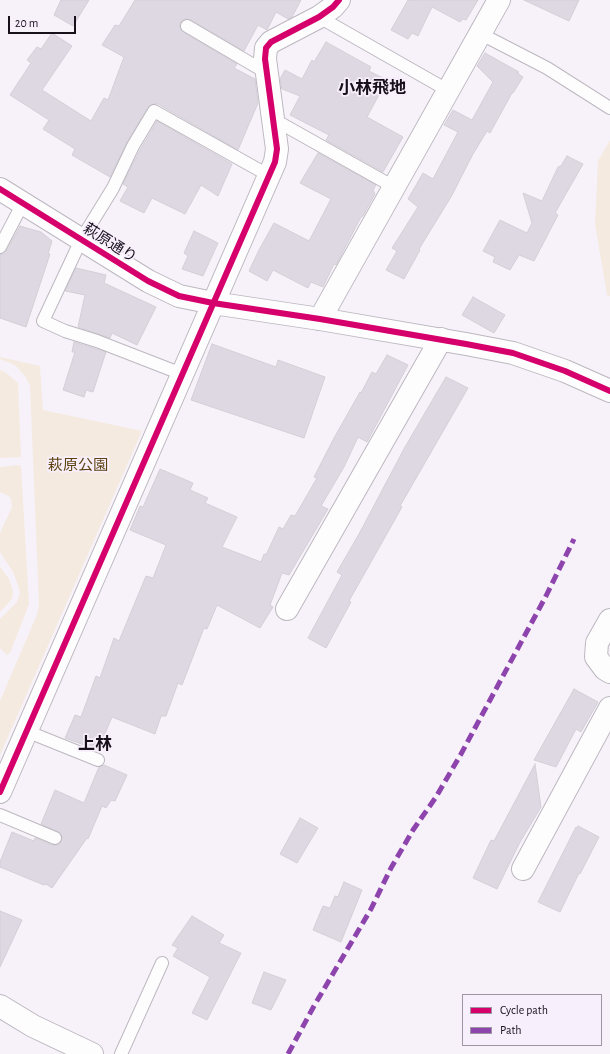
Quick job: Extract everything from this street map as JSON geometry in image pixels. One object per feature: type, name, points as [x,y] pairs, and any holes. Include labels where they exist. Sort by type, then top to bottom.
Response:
[{"type":"street","points":[[0,792],[268,175],[275,162],[277,149],[265,59],[266,48],[271,42],[334,8],[338,0]]},
{"type":"street","points":[[320,319],[499,0]]},
{"type":"street","name":"萩原通り","points":[[0,189],[148,281],[179,296],[213,303],[441,339],[513,353],[565,371],[610,391]]},
{"type":"street","points":[[287,609],[441,339]]},
{"type":"street","points":[[610,620],[597,643],[596,657],[605,669],[610,672]]},
{"type":"street","points":[[523,869],[610,708]]},
{"type":"street","points":[[0,1006],[33,1026],[92,1054]]},
{"type":"lane","points":[[319,17],[449,91]]},
{"type":"lane","points":[[187,26],[267,72]]},
{"type":"lane","points":[[480,34],[547,68],[610,108]]},
{"type":"lane","points":[[182,374],[97,341],[65,331],[43,321],[81,240],[113,188],[133,146],[154,111],[268,175]]},
{"type":"lane","points":[[273,119],[394,187]]},
{"type":"lane","points":[[0,247],[23,204]]},
{"type":"lane","points":[[26,731],[98,760]]},
{"type":"lane","points":[[0,815],[55,838]]},
{"type":"lane","points":[[120,1054],[162,963]]},
{"type":"green space","points":[[610,140],[610,296],[607,295],[595,224],[598,161]]},
{"type":"green space","name":"萩原公園","points":[[0,357],[40,366],[43,410],[142,431],[0,755],[0,701],[36,617],[39,606],[30,385],[25,376],[15,365],[0,359]]},
{"type":"green space","name":"萩原公園","points":[[0,370],[5,372],[18,383],[21,457],[0,458]]},
{"type":"green space","name":"萩原公園","points":[[21,466],[29,604],[10,653],[7,655],[0,648],[0,619],[17,602],[20,593],[13,572],[0,552],[0,533],[12,507],[9,496],[0,492],[0,467]]},
{"type":"green space","points":[[0,567],[9,579],[13,591],[12,599],[0,612]]},
{"type":"building","points":[[61,0],[89,0],[73,26],[54,15]]},
{"type":"building","points":[[135,0],[301,0],[292,17],[288,19],[276,12],[267,30],[258,25],[244,51],[191,20],[184,19],[180,23],[180,29],[183,32],[237,64],[234,68],[255,79],[258,103],[238,150],[158,104],[154,104],[148,107],[127,142],[110,177],[72,155],[75,149],[43,129],[49,120],[10,95],[31,63],[27,60],[37,47],[41,49],[52,33],[72,46],[42,90],[91,121],[104,98],[108,100],[124,57],[102,45],[115,25],[119,26]]},
{"type":"building","points":[[408,0],[478,0],[466,20],[463,19],[460,22],[432,7],[418,36],[412,33],[408,39],[391,30]]},
{"type":"building","points":[[524,0],[579,0],[569,21]]},
{"type":"building","points":[[326,42],[371,67],[369,71],[387,80],[367,117],[403,137],[383,172],[326,140],[329,135],[290,115],[300,96],[282,89],[280,79],[285,70],[302,79],[312,60],[314,62]]},
{"type":"building","points":[[485,53],[519,72],[517,73],[523,77],[512,93],[490,133],[487,131],[473,154],[451,197],[419,249],[420,250],[404,279],[386,270],[397,251],[392,248],[418,207],[408,199],[423,173],[433,179],[458,132],[444,125],[453,110],[472,120],[493,82],[477,66]]},
{"type":"building","points":[[157,121],[232,164],[218,196],[201,185],[185,214],[152,198],[144,213],[120,201],[128,187],[123,184]]},
{"type":"building","points":[[318,153],[376,185],[373,190],[375,194],[336,265],[334,264],[323,287],[311,282],[308,288],[273,270],[267,281],[249,271],[274,223],[309,241],[331,199],[300,183]]},
{"type":"building","points":[[567,156],[583,164],[555,213],[558,215],[534,261],[519,255],[510,270],[493,262],[495,257],[483,251],[500,220],[527,233],[532,223],[523,193],[542,201],[558,167],[561,166]]},
{"type":"building","points":[[20,226],[41,232],[52,241],[48,254],[50,254],[26,327],[0,318],[0,254],[4,254],[7,250]]},
{"type":"building","points":[[194,231],[218,243],[203,276],[182,269],[188,256],[184,253]]},
{"type":"building","points":[[76,268],[106,275],[104,283],[156,307],[137,345],[112,333],[110,338],[78,327],[85,295],[65,291]]},
{"type":"building","points":[[473,297],[505,315],[494,333],[462,315]]},
{"type":"building","points":[[74,342],[106,352],[93,392],[86,390],[84,397],[63,390],[75,352],[72,352]]},
{"type":"building","points":[[212,344],[276,367],[278,360],[325,377],[304,438],[191,400]]},
{"type":"building","points":[[387,355],[408,365],[367,442],[358,437],[344,467],[321,506],[328,509],[289,575],[282,573],[270,605],[273,607],[260,628],[217,605],[207,629],[204,628],[182,685],[178,683],[166,716],[161,716],[155,734],[112,717],[98,750],[65,738],[75,715],[81,717],[96,676],[100,678],[114,638],[119,641],[146,576],[153,578],[166,545],[130,530],[140,506],[143,507],[160,469],[193,483],[190,490],[208,498],[205,503],[237,517],[222,547],[261,562],[264,554],[266,555],[279,527],[283,529],[291,515],[295,516],[317,478],[314,477],[360,392],[361,393],[372,372],[376,374]]},
{"type":"building","points":[[446,377],[468,388],[400,506],[402,507],[349,601],[351,602],[326,648],[308,638],[342,575],[337,572],[405,447]]},
{"type":"building","points":[[574,689],[598,702],[581,732],[576,729],[556,767],[534,760]]},
{"type":"building","points":[[535,764],[541,807],[519,844],[497,889],[473,878],[491,840],[494,841]]},
{"type":"building","points":[[104,765],[127,775],[115,801],[111,800],[106,808],[102,806],[88,839],[87,838],[52,888],[46,884],[44,885],[0,867],[0,862],[12,832],[34,841],[35,838],[52,845],[60,844],[62,837],[61,833],[41,824],[55,790],[84,803],[99,767]]},
{"type":"building","points":[[300,818],[318,828],[297,863],[280,854]]},
{"type":"building","points":[[578,826],[599,837],[560,912],[538,902],[576,827],[577,828]]},
{"type":"building","points":[[344,882],[362,890],[341,942],[313,930],[323,906],[330,908],[335,896],[338,897]]},
{"type":"building","points":[[0,911],[22,920],[0,967]]},
{"type":"building","points":[[192,916],[224,935],[219,943],[241,953],[207,1020],[192,1013],[210,977],[173,956],[178,948],[172,945]]},
{"type":"building","points":[[264,972],[286,980],[271,1010],[252,1003]]},
{"type":"marked path","points":[[288,1054],[314,1006],[371,909],[391,868],[461,754],[546,596],[574,539]]},
{"type":"cycle path","points":[[0,792],[275,162],[277,149],[265,59],[266,48],[271,42],[319,17],[333,7],[339,0]]},
{"type":"cycle path","points":[[0,189],[148,281],[179,296],[513,353],[565,371],[610,391]]},
{"type":"district","name":"小林飛地","points":[[372,88]]},
{"type":"district","name":"上林","points":[[95,744]]}]
